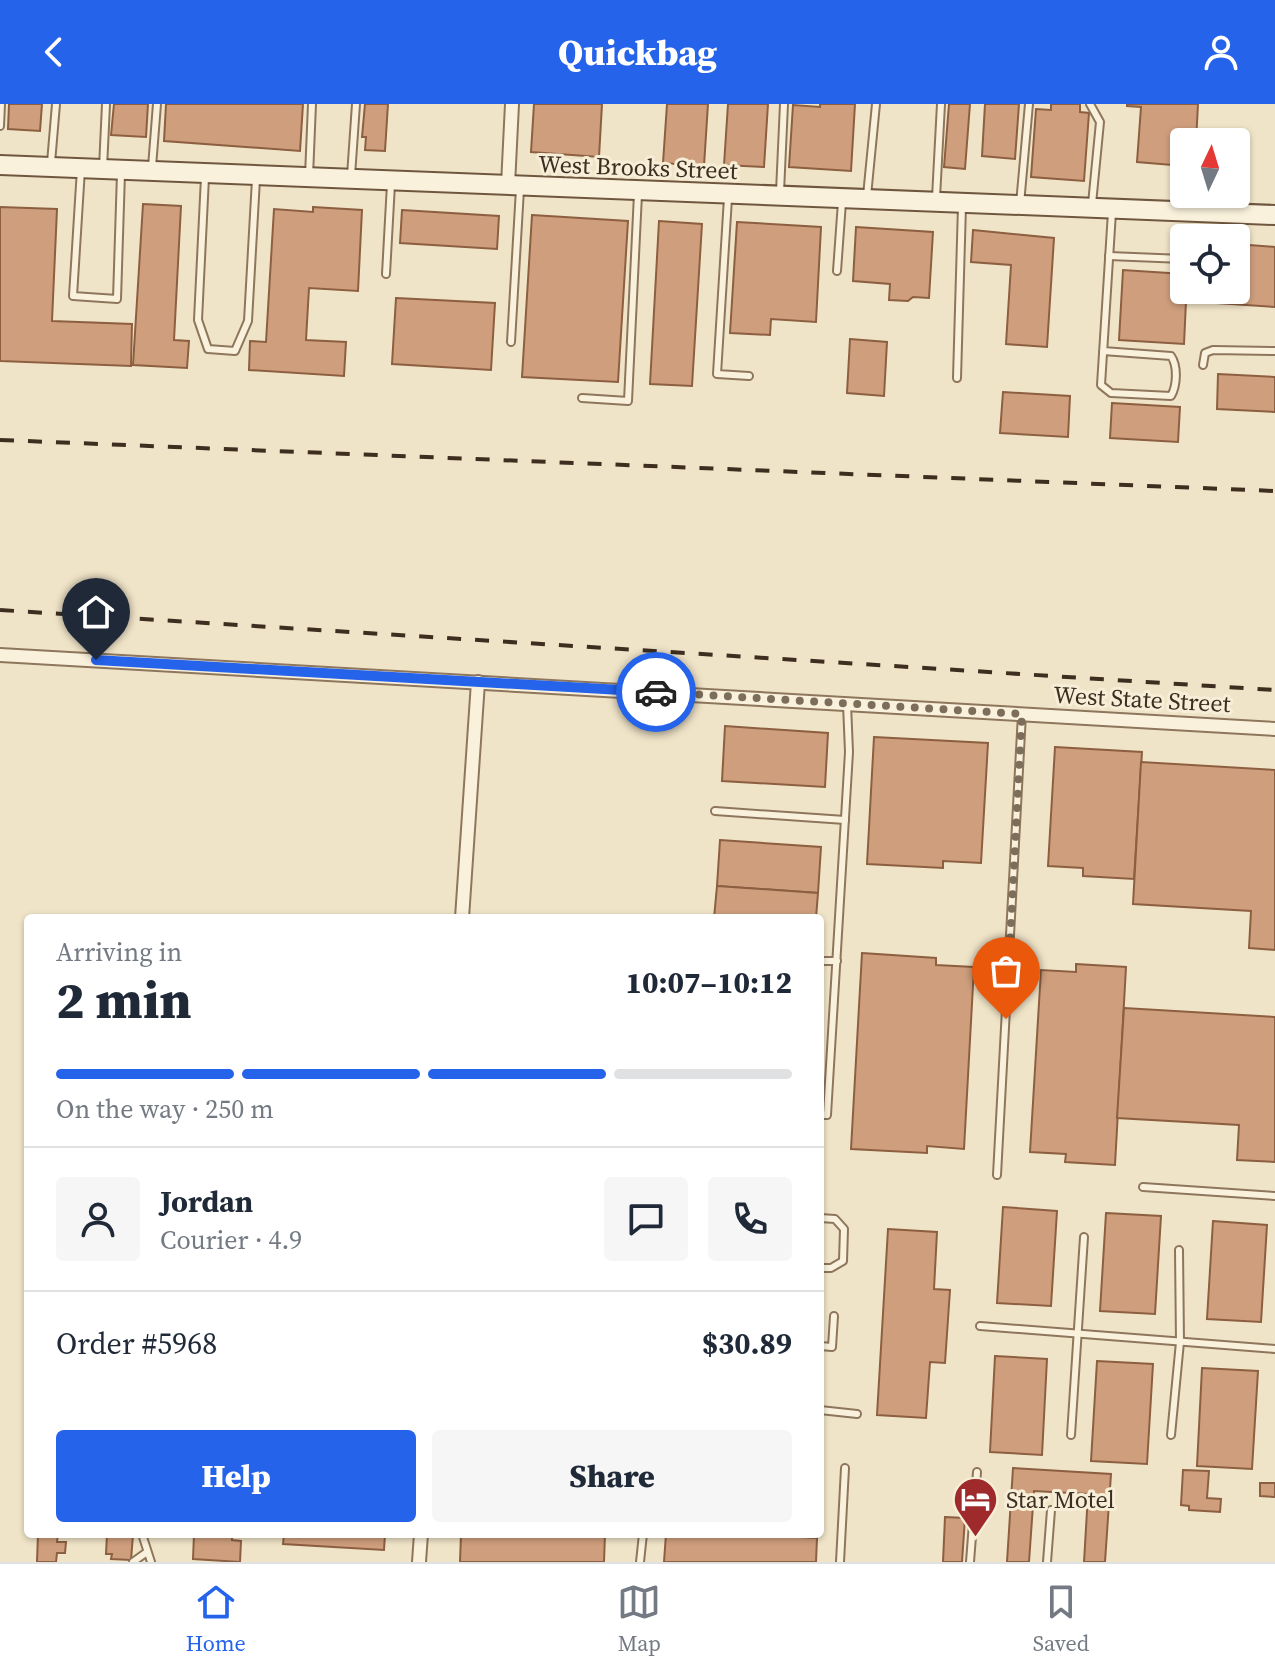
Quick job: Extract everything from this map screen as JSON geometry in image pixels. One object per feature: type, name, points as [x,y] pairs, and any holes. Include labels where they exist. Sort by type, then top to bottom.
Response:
[{"type":"street","points":[[512,104],[514,186]]},
{"type":"street","name":"West Brooks Street","points":[[0,165],[1275,215]]},
{"type":"street","name":"West State Street","points":[[0,655],[1275,729]]},
{"type":"street","points":[[462,914],[478,682]]},
{"type":"street","points":[[419,1562],[421,1538]]},
{"type":"lane","points":[[0,126],[1,104]]},
{"type":"lane","points":[[51,167],[56,104]]},
{"type":"lane","points":[[81,168],[73,296],[117,299],[106,104]]},
{"type":"lane","points":[[152,171],[157,104]]},
{"type":"lane","points":[[309,178],[312,104]]},
{"type":"lane","points":[[351,179],[356,104]]},
{"type":"lane","points":[[780,196],[784,104]]},
{"type":"lane","points":[[867,199],[876,104]]},
{"type":"lane","points":[[935,202],[941,104]]},
{"type":"lane","points":[[1020,205],[1029,104]]},
{"type":"lane","points":[[1090,104],[1100,122],[1092,208]]},
{"type":"lane","points":[[205,173],[198,320],[208,349],[235,351],[248,321],[256,175]]},
{"type":"lane","points":[[386,274],[391,181]]},
{"type":"lane","points":[[511,342],[514,186]]},
{"type":"lane","points":[[582,398],[628,401],[638,190]]},
{"type":"lane","points":[[728,194],[717,374],[749,376]]},
{"type":"lane","points":[[837,271],[842,198]]},
{"type":"lane","points":[[957,378],[962,203]]},
{"type":"lane","points":[[1103,351],[1171,356],[1176,363],[1174,392],[1171,396],[1105,390],[1101,385],[1103,351],[1112,208]]},
{"type":"lane","points":[[1109,256],[1170,258]]},
{"type":"lane","points":[[1203,365],[1205,353],[1213,350],[1275,351]]},
{"type":"lane","points":[[824,1115],[827,1115],[849,752],[847,704]]},
{"type":"lane","points":[[997,1175],[1022,714]]},
{"type":"lane","points":[[715,811],[845,820]]},
{"type":"lane","points":[[824,961],[837,961]]},
{"type":"lane","points":[[1143,1187],[1275,1196]]},
{"type":"lane","points":[[824,1218],[835,1219],[844,1229],[843,1261],[831,1268],[824,1268]]},
{"type":"lane","points":[[1071,1435],[1084,1237]]},
{"type":"lane","points":[[1171,1435],[1180,1342],[1179,1250]]},
{"type":"lane","points":[[824,1346],[832,1347],[834,1316]]},
{"type":"lane","points":[[980,1326],[1275,1349]]},
{"type":"lane","points":[[824,1410],[857,1414]]},
{"type":"lane","points":[[840,1562],[845,1468]]},
{"type":"lane","points":[[970,1562],[977,1472]]},
{"type":"lane","points":[[1047,1562],[1051,1510]]},
{"type":"lane","points":[[143,1538],[151,1562]]},
{"type":"lane","points":[[640,1562],[643,1538]]},
{"type":"lane","points":[[133,1562],[147,1552]]},
{"type":"building","points":[[9,104],[42,104],[40,131],[8,129]]},
{"type":"building","points":[[114,104],[148,104],[146,137],[111,135]]},
{"type":"building","points":[[166,104],[303,104],[300,151],[164,141]]},
{"type":"building","points":[[365,104],[388,104],[385,151],[365,150],[366,137],[362,137]]},
{"type":"building","points":[[534,104],[602,104],[599,157],[531,152]]},
{"type":"building","points":[[667,104],[708,104],[704,166],[663,163]]},
{"type":"building","points":[[728,104],[768,104],[764,167],[724,165]]},
{"type":"building","points":[[820,104],[855,104],[851,171],[789,167],[793,105],[820,107]]},
{"type":"building","points":[[949,104],[970,104],[965,169],[944,167]]},
{"type":"building","points":[[985,104],[1019,104],[1015,159],[982,156]]},
{"type":"building","points":[[1051,104],[1080,104],[1080,112],[1089,113],[1084,181],[1031,177],[1036,109],[1051,110]]},
{"type":"building","points":[[1198,104],[1197,128],[1170,128],[1170,165],[1137,162],[1141,107],[1127,106]]},
{"type":"building","points":[[143,204],[181,206],[174,340],[189,341],[187,368],[133,365]]},
{"type":"building","points":[[0,207],[57,209],[52,321],[132,324],[131,366],[0,361]]},
{"type":"building","points":[[313,207],[362,210],[358,291],[309,288],[306,340],[346,342],[344,376],[249,370],[250,341],[266,342],[274,209],[313,212]]},
{"type":"building","points":[[402,210],[499,216],[497,249],[400,243]]},
{"type":"building","points":[[532,215],[628,221],[618,382],[522,377]]},
{"type":"building","points":[[659,221],[702,224],[692,386],[650,384]]},
{"type":"building","points":[[737,222],[821,227],[816,322],[771,319],[770,335],[730,333]]},
{"type":"building","points":[[856,227],[933,232],[929,298],[889,300],[890,284],[853,281]]},
{"type":"building","points":[[973,230],[1054,238],[1047,347],[1006,344],[1011,265],[971,262]]},
{"type":"building","points":[[1250,245],[1275,247],[1275,307],[1230,304],[1250,304]]},
{"type":"building","points":[[1123,270],[1170,273],[1170,304],[1186,304],[1184,344],[1119,340]]},
{"type":"building","points":[[396,298],[495,303],[491,370],[392,364]]},
{"type":"building","points":[[850,339],[887,342],[884,396],[847,393]]},
{"type":"building","points":[[1218,374],[1275,377],[1275,412],[1217,409]]},
{"type":"building","points":[[1003,392],[1070,396],[1068,437],[1000,433]]},
{"type":"building","points":[[1112,403],[1180,407],[1178,442],[1110,438]]},
{"type":"building","points":[[725,726],[828,733],[825,787],[722,781]]},
{"type":"building","points":[[874,737],[988,743],[981,863],[943,861],[943,868],[867,864]]},
{"type":"building","points":[[1055,747],[1142,752],[1134,879],[1083,876],[1083,868],[1048,866]]},
{"type":"building","points":[[1141,762],[1275,770],[1275,950],[1249,948],[1251,911],[1133,904]]},
{"type":"building","points":[[720,840],[821,847],[818,893],[717,886]]},
{"type":"building","points":[[717,886],[818,893],[816,914],[714,914]]},
{"type":"building","points":[[862,953],[936,958],[936,965],[974,967],[964,1149],[927,1146],[927,1153],[851,1149]]},
{"type":"building","points":[[1076,964],[1126,967],[1115,1165],[1065,1162],[1066,1154],[1030,1152],[1041,970],[1076,972]]},
{"type":"building","points":[[1124,1008],[1275,1017],[1275,1162],[1237,1160],[1239,1125],[1117,1118]]},
{"type":"building","points":[[1003,1207],[1057,1211],[1051,1306],[997,1303]]},
{"type":"building","points":[[1106,1213],[1161,1216],[1155,1314],[1100,1311]]},
{"type":"building","points":[[1213,1221],[1267,1225],[1261,1322],[1207,1319]]},
{"type":"building","points":[[888,1229],[937,1232],[934,1289],[950,1290],[945,1363],[930,1362],[926,1418],[877,1415]]},
{"type":"building","points":[[995,1356],[1047,1359],[1042,1455],[990,1452]]},
{"type":"building","points":[[1097,1361],[1153,1364],[1147,1464],[1091,1461]]},
{"type":"building","points":[[1202,1368],[1258,1371],[1252,1469],[1197,1466]]},
{"type":"building","points":[[1013,1468],[1111,1474],[1105,1562],[1084,1562],[1088,1494],[1034,1491],[1029,1562],[1007,1562]]},
{"type":"building","points":[[1183,1470],[1209,1471],[1207,1498],[1221,1499],[1220,1512],[1189,1510],[1189,1506],[1181,1505]]},
{"type":"building","points":[[1260,1483],[1275,1483],[1275,1497],[1260,1496]]},
{"type":"building","points":[[945,1517],[965,1518],[962,1562],[943,1562]]},
{"type":"building","points":[[38,1538],[58,1538],[57,1542],[66,1542],[65,1553],[57,1553],[56,1562],[37,1562]]},
{"type":"building","points":[[107,1538],[133,1538],[131,1560],[111,1559],[112,1554],[106,1554]]},
{"type":"building","points":[[194,1538],[232,1538],[241,1541],[240,1562],[193,1559]]},
{"type":"building","points":[[284,1538],[385,1538],[384,1550],[283,1544]]},
{"type":"building","points":[[461,1538],[605,1538],[604,1562],[460,1562]]},
{"type":"building","points":[[666,1538],[817,1538],[816,1562],[664,1562]]},
{"type":"railway","points":[[0,440],[1275,491]]},
{"type":"railway","points":[[0,610],[1275,690]]},
{"type":"way so far","points":[[656,692],[1022,714],[1006,1019]]},
{"type":"place","name":"Star Motel","points":[[975,1538]]},
{"type":"route","points":[[96,660],[656,692]]}]
